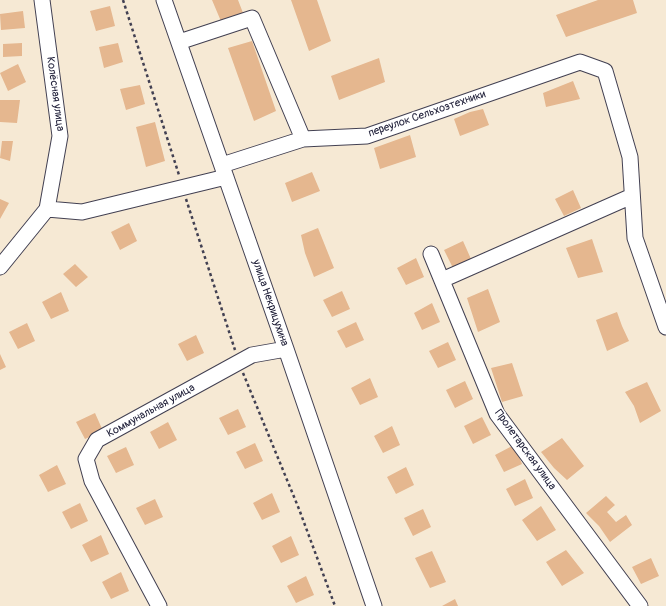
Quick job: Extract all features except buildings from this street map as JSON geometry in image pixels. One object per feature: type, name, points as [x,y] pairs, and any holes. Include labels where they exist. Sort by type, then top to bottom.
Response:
[{"type":"street","name":"Колёсная улица","points":[[0,267],[47,209],[60,136],[42,0]]},
{"type":"street","name":"улица Некрицухина","points":[[164,0],[374,606]]},
{"type":"street","points":[[179,42],[252,18],[303,139]]},
{"type":"street","name":"переулок Сельхозтехники","points":[[47,209],[82,212],[183,188],[303,139],[367,136],[580,62],[606,71],[630,157],[632,196]]},
{"type":"street","points":[[442,280],[632,196],[635,238],[666,328]]},
{"type":"street","name":"Пролетарская улица","points":[[431,254],[497,414],[640,606]]},
{"type":"street","name":"Коммунальная улица","points":[[159,606],[92,481],[86,459],[98,440],[252,355],[286,349]]},
{"type":"path","points":[[123,0],[239,363],[299,509],[335,606]]}]
